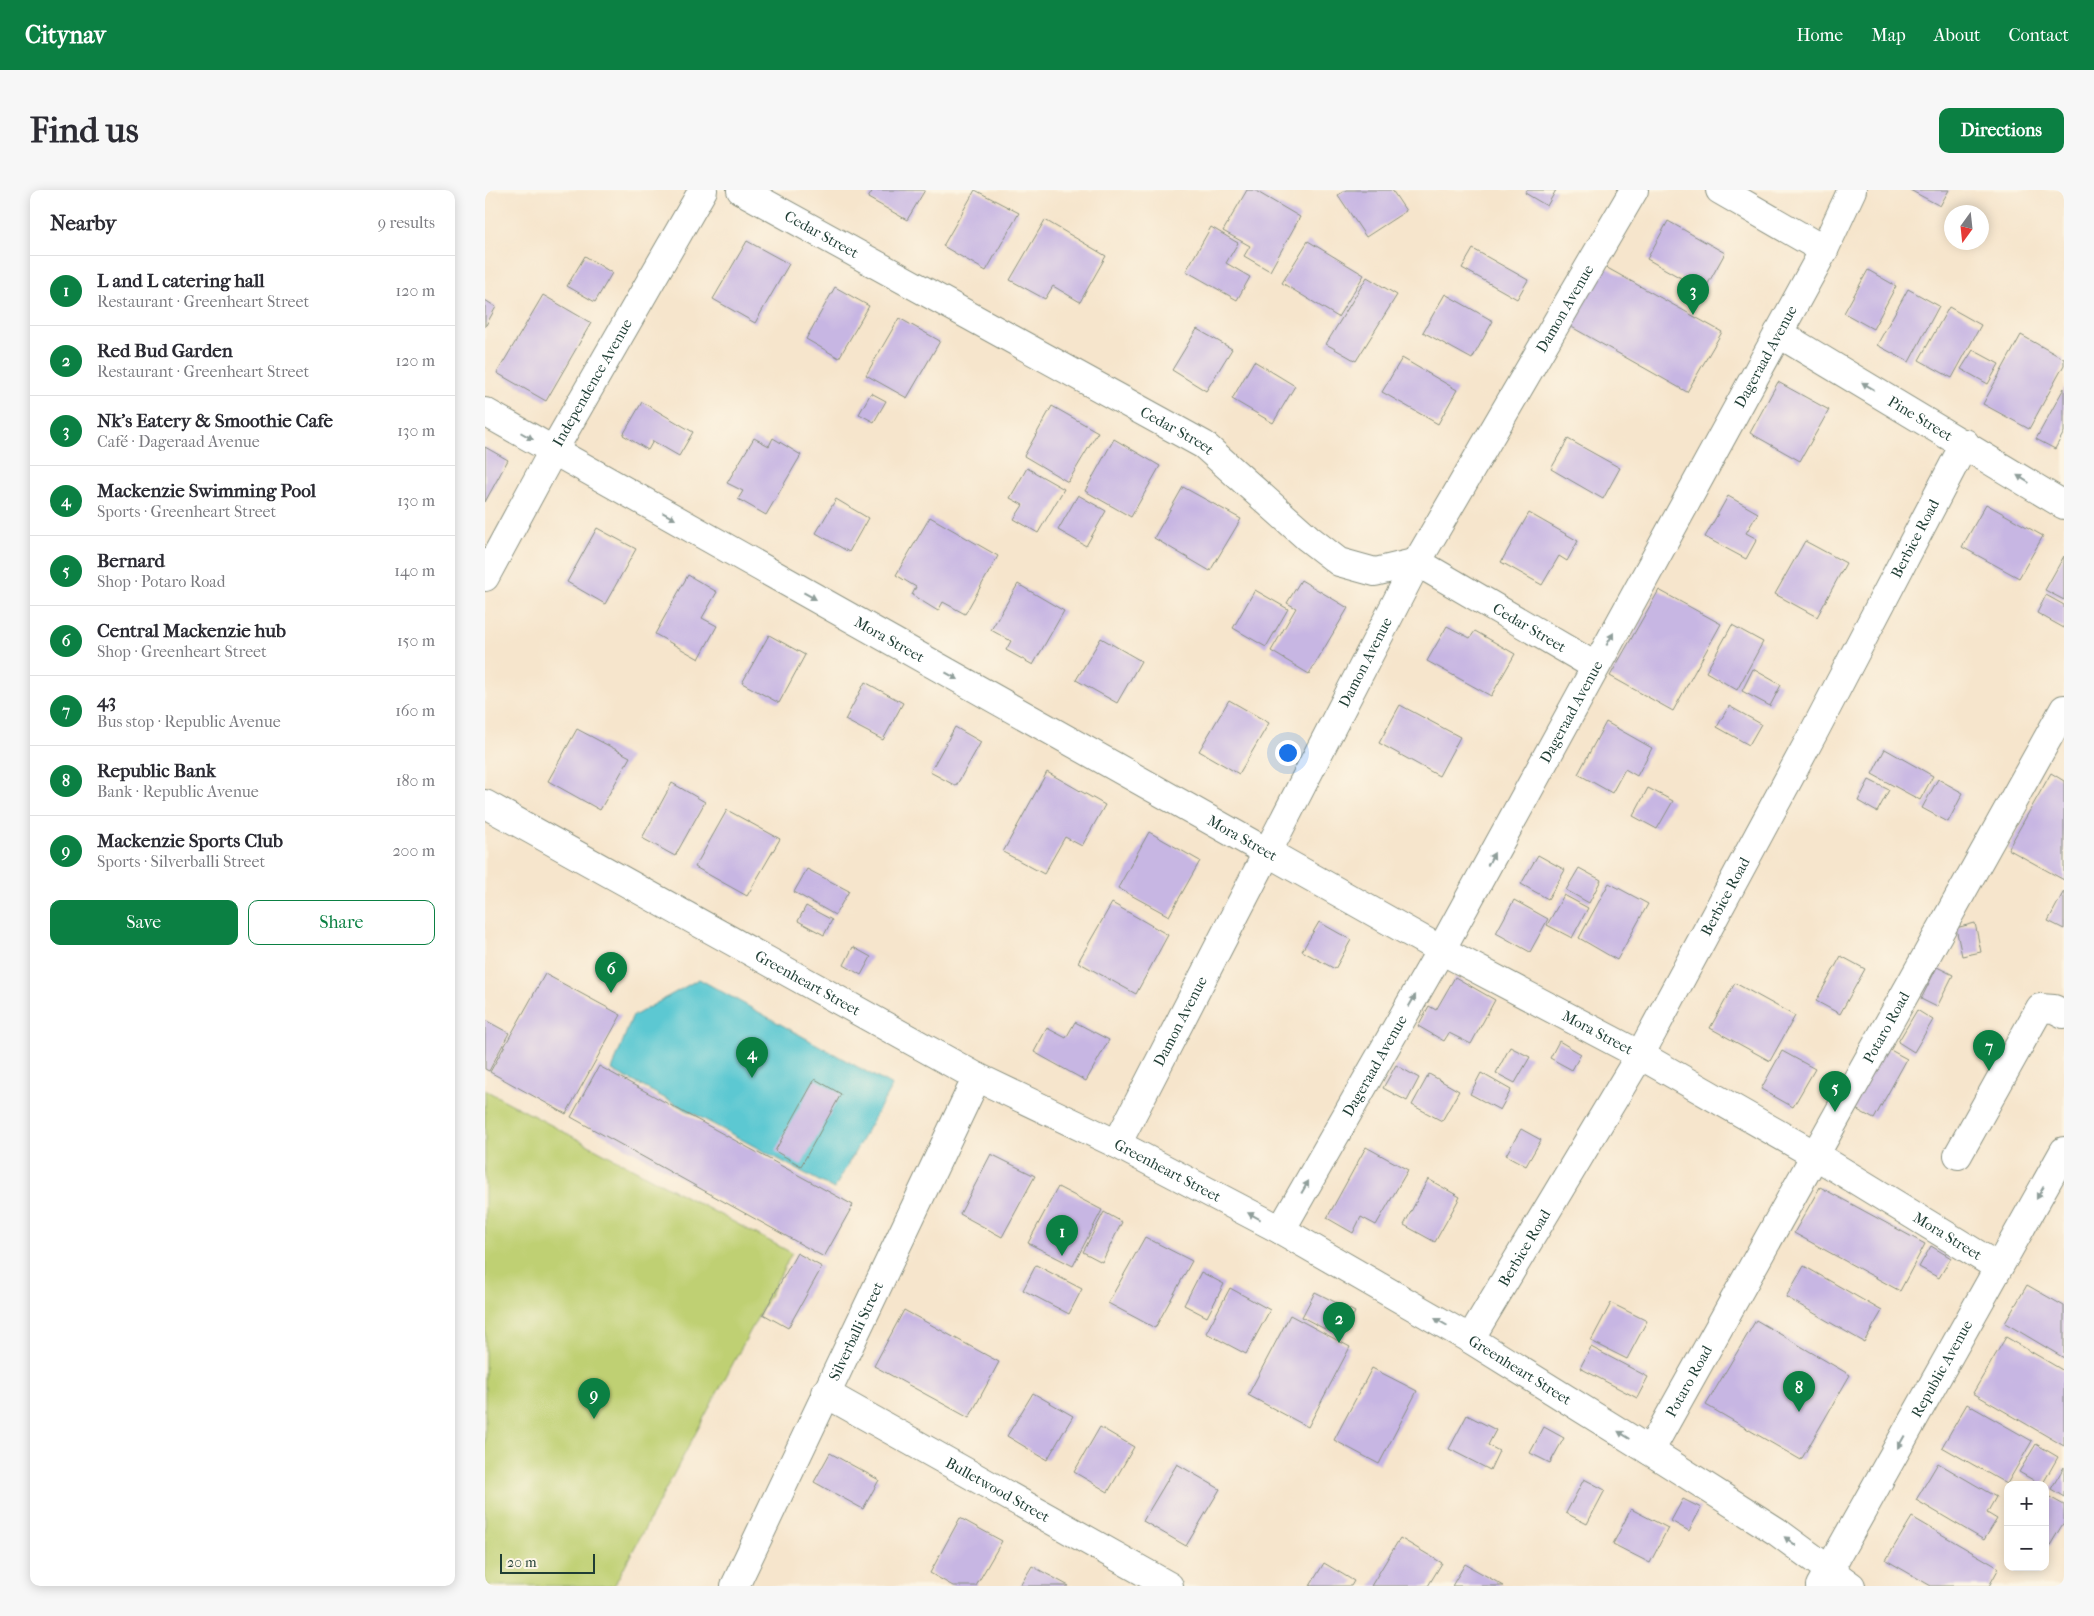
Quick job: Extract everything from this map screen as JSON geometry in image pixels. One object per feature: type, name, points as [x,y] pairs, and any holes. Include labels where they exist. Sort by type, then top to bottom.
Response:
[{"type":"street","name":"Independence Avenue","points":[[485,577],[553,451],[703,190]]},
{"type":"street","name":"Cedar Street","points":[[741,190],[1204,445],[1308,538],[1339,562],[1375,572],[1417,562],[1595,666]]},
{"type":"street","name":"Damon Avenue","points":[[1117,1144],[1417,562],[1634,190]]},
{"type":"street","points":[[1720,190],[1824,250]]},
{"type":"street","name":"Dageraad Avenue","points":[[1281,1230],[1441,950],[1824,250],[1852,190]]},
{"type":"street","name":"Pine Street","points":[[1777,333],[2064,505]]},
{"type":"street","name":"Mora Street","points":[[485,412],[1441,950],[1640,1055],[1815,1155],[1998,1267]]},
{"type":"street","name":"Berbice Road","points":[[1470,1339],[1640,1055],[1820,721],[1965,444]]},
{"type":"street","name":"Potaro Road","points":[[1650,1451],[2064,709]]},
{"type":"street","name":"Greenheart Street","points":[[485,804],[977,1076],[1117,1144],[1281,1230],[1470,1339],[1776,1531],[1833,1581]]},
{"type":"street","points":[[1958,1154],[2039,1008],[2055,1009],[2064,1014]]},
{"type":"street","name":"Silverballi Street","points":[[735,1586],[977,1076]]},
{"type":"street","name":"Republic Avenue","points":[[1833,1581],[1998,1267],[2064,1151]]},
{"type":"street","name":"Bulletwood Street","points":[[825,1393],[1169,1586]]},
{"type":"green space","points":[[485,1090],[792,1253],[614,1586],[485,1586]]},
{"type":"water","points":[[699,979],[892,1086],[834,1189],[612,1070],[632,1017]]},
{"type":"building","points":[[873,190],[925,190],[907,220],[868,198]]},
{"type":"building","points":[[975,190],[1019,213],[986,271],[943,246]]},
{"type":"building","points":[[1247,190],[1254,190],[1300,217],[1270,271],[1244,256],[1250,246],[1223,231]]},
{"type":"building","points":[[1346,190],[1392,190],[1406,211],[1366,237],[1338,195]]},
{"type":"building","points":[[1527,190],[1556,190],[1547,206],[1525,193]]},
{"type":"building","points":[[1910,190],[1949,190],[1940,206]]},
{"type":"building","points":[[1045,220],[1106,256],[1080,302],[1053,286],[1045,299],[1010,280]]},
{"type":"building","points":[[1668,221],[1725,253],[1704,291],[1647,259]]},
{"type":"building","points":[[1211,227],[1238,243],[1226,263],[1250,277],[1237,300],[1186,271]]},
{"type":"building","points":[[747,241],[789,264],[755,323],[713,299]]},
{"type":"building","points":[[1308,241],[1364,275],[1338,317],[1282,283]]},
{"type":"building","points":[[1473,249],[1528,280],[1517,299],[1462,268]]},
{"type":"building","points":[[585,256],[612,273],[595,302],[567,286]]},
{"type":"building","points":[[1602,265],[1722,332],[1687,392],[1568,325]]},
{"type":"building","points":[[1868,270],[1896,286],[1873,329],[1844,313]]},
{"type":"building","points":[[1367,277],[1397,295],[1356,361],[1326,344]]},
{"type":"building","points":[[835,287],[869,306],[839,358],[806,339]]},
{"type":"building","points":[[1908,289],[1939,306],[1909,362],[1877,345]]},
{"type":"building","points":[[1445,294],[1493,321],[1472,359],[1423,332]]},
{"type":"building","points":[[543,295],[591,323],[546,401],[497,373]]},
{"type":"building","points":[[485,300],[496,307],[485,327]]},
{"type":"building","points":[[1949,307],[1981,325],[1952,378],[1919,360]]},
{"type":"building","points":[[899,318],[940,341],[907,398],[866,375]]},
{"type":"building","points":[[1197,329],[1232,349],[1206,391],[1172,370]]},
{"type":"building","points":[[2021,335],[2064,359],[2064,365],[2029,429],[1983,404]]},
{"type":"building","points":[[1973,350],[1999,364],[1988,384],[1961,369]]},
{"type":"building","points":[[1402,358],[1457,390],[1438,424],[1382,392]]},
{"type":"building","points":[[1254,361],[1295,386],[1273,423],[1232,399]]},
{"type":"building","points":[[1778,382],[1829,410],[1800,461],[1750,433]]},
{"type":"building","points":[[2064,388],[2064,432],[2055,449],[2036,439]]},
{"type":"building","points":[[871,393],[886,401],[874,422],[859,414]]},
{"type":"building","points":[[642,402],[693,432],[679,456],[653,441],[648,450],[623,435]]},
{"type":"building","points":[[1052,406],[1098,432],[1068,482],[1024,456]]},
{"type":"building","points":[[754,438],[769,446],[773,438],[801,455],[766,515],[738,499],[743,491],[727,483]]},
{"type":"building","points":[[1114,439],[1160,466],[1131,517],[1085,491]]},
{"type":"building","points":[[1568,439],[1620,468],[1603,499],[1551,469]]},
{"type":"building","points":[[485,447],[508,460],[485,502]]},
{"type":"building","points":[[1027,468],[1064,489],[1038,533],[1014,519],[1023,505],[1010,498]]},
{"type":"building","points":[[1183,487],[1241,519],[1210,571],[1154,538]]},
{"type":"building","points":[[1078,495],[1106,511],[1086,546],[1058,530]]},
{"type":"building","points":[[1728,496],[1758,513],[1746,533],[1757,539],[1746,559],[1705,537]]},
{"type":"building","points":[[836,499],[868,518],[849,552],[816,533]]},
{"type":"building","points":[[1986,504],[2043,536],[2019,578],[1962,547]]},
{"type":"building","points":[[1529,513],[1578,541],[1567,561],[1559,556],[1542,585],[1501,562]]},
{"type":"building","points":[[930,517],[998,556],[965,614],[943,602],[938,611],[912,595],[916,587],[896,575]]},
{"type":"building","points":[[597,528],[636,549],[605,604],[567,582]]},
{"type":"building","points":[[1805,541],[1846,563],[1817,617],[1775,594]]},
{"type":"building","points":[[2064,556],[2064,600],[2045,590]]},
{"type":"building","points":[[688,575],[717,592],[702,618],[717,626],[699,659],[655,634]]},
{"type":"building","points":[[1301,580],[1348,608],[1309,674],[1271,651],[1296,608],[1287,603]]},
{"type":"building","points":[[1018,584],[1064,611],[1033,665],[1006,650],[1011,641],[991,630]]},
{"type":"building","points":[[1255,590],[1288,609],[1266,647],[1233,628]]},
{"type":"building","points":[[1659,590],[1721,624],[1673,711],[1610,676]]},
{"type":"building","points":[[2046,595],[2064,605],[2064,628],[2037,613]]},
{"type":"building","points":[[1732,625],[1763,642],[1737,690],[1706,672]]},
{"type":"building","points":[[1447,626],[1470,638],[1475,631],[1515,654],[1491,696],[1427,661]]},
{"type":"building","points":[[769,635],[805,655],[779,703],[742,683]]},
{"type":"building","points":[[1101,638],[1141,661],[1117,703],[1076,680]]},
{"type":"building","points":[[1753,669],[1781,685],[1770,706],[1742,691]]},
{"type":"building","points":[[865,682],[903,703],[883,740],[845,720]]},
{"type":"building","points":[[1229,700],[1269,723],[1239,774],[1199,751]]},
{"type":"building","points":[[1400,705],[1460,737],[1439,776],[1379,743]]},
{"type":"building","points":[[1729,706],[1761,724],[1749,745],[1717,727]]},
{"type":"building","points":[[1606,722],[1652,748],[1637,776],[1625,769],[1612,793],[1578,774]]},
{"type":"building","points":[[955,727],[981,742],[956,786],[930,772]]},
{"type":"building","points":[[577,729],[630,757],[600,810],[548,781]]},
{"type":"building","points":[[1885,749],[1933,776],[1920,800],[1872,774]]},
{"type":"building","points":[[1047,772],[1105,805],[1082,846],[1065,837],[1044,874],[1003,852]]},
{"type":"building","points":[[2051,773],[2064,781],[2064,880],[2008,849]]},
{"type":"building","points":[[1938,779],[1963,793],[1948,822],[1922,808]]},
{"type":"building","points":[[1869,780],[1889,790],[1877,812],[1858,801]]},
{"type":"building","points":[[672,783],[705,802],[675,856],[642,838]]},
{"type":"building","points":[[1648,788],[1673,801],[1657,829],[1633,816]]},
{"type":"building","points":[[727,810],[780,839],[747,896],[695,867]]},
{"type":"building","points":[[1149,832],[1200,861],[1169,916],[1118,888]]},
{"type":"building","points":[[1538,855],[1565,870],[1548,899],[1521,884]]},
{"type":"building","points":[[1579,868],[1601,880],[1589,903],[1566,890]]},
{"type":"building","points":[[807,869],[849,891],[835,915],[794,892]]},
{"type":"building","points":[[1609,883],[1648,904],[1617,960],[1579,938]]},
{"type":"building","points":[[2064,891],[2064,929],[2048,921]]},
{"type":"building","points":[[1564,895],[1588,908],[1572,938],[1547,925]]},
{"type":"building","points":[[1514,900],[1548,919],[1530,952],[1496,933]]},
{"type":"building","points":[[1112,903],[1168,935],[1136,994],[1078,962]]},
{"type":"building","points":[[806,906],[832,920],[824,935],[798,921]]},
{"type":"building","points":[[1319,922],[1351,940],[1335,969],[1302,951]]},
{"type":"building","points":[[1975,923],[1981,952],[1962,956],[1956,928]]},
{"type":"building","points":[[853,947],[871,957],[861,975],[844,965]]},
{"type":"building","points":[[1841,956],[1865,969],[1840,1014],[1816,1001]]},
{"type":"building","points":[[1937,967],[1953,975],[1937,1007],[1921,999]]},
{"type":"building","points":[[545,974],[621,1015],[566,1114],[490,1072]]},
{"type":"building","points":[[1455,977],[1495,1000],[1471,1044],[1449,1033],[1444,1041],[1418,1026],[1429,1006],[1436,1010]]},
{"type":"building","points":[[1735,983],[1795,1016],[1770,1061],[1710,1028]]},
{"type":"building","points":[[1917,1010],[1933,1020],[1914,1052],[1898,1042]]},
{"type":"building","points":[[485,1020],[509,1033],[489,1071],[485,1069]]},
{"type":"building","points":[[1075,1022],[1109,1040],[1086,1081],[1034,1052],[1047,1028],[1066,1038]]},
{"type":"building","points":[[1559,1041],[1581,1054],[1572,1070],[1550,1058]]},
{"type":"building","points":[[1883,1046],[1907,1059],[1874,1119],[1850,1106]]},
{"type":"building","points":[[1510,1047],[1530,1057],[1515,1083],[1496,1073]]},
{"type":"building","points":[[1782,1051],[1815,1069],[1793,1107],[1761,1089]]},
{"type":"building","points":[[1396,1065],[1419,1078],[1407,1101],[1383,1088]]},
{"type":"building","points":[[599,1066],[853,1205],[824,1257],[571,1117]]},
{"type":"building","points":[[1481,1073],[1511,1090],[1500,1110],[1470,1094]]},
{"type":"building","points":[[1429,1074],[1459,1091],[1442,1121],[1412,1105]]},
{"type":"building","points":[[815,1079],[841,1094],[801,1166],[775,1151]]},
{"type":"building","points":[[1521,1129],[1541,1140],[1526,1166],[1506,1155]]},
{"type":"building","points":[[1366,1147],[1408,1170],[1376,1225],[1361,1217],[1353,1233],[1327,1218]]},
{"type":"building","points":[[991,1154],[1035,1176],[1002,1237],[960,1214]]},
{"type":"building","points":[[1428,1179],[1460,1197],[1435,1242],[1404,1225]]},
{"type":"building","points":[[1058,1187],[1102,1210],[1073,1266],[1028,1243]]},
{"type":"building","points":[[1820,1187],[1925,1244],[1900,1291],[1794,1233]]},
{"type":"building","points":[[1104,1212],[1122,1222],[1102,1262],[1083,1252]]},
{"type":"building","points":[[1145,1237],[1192,1261],[1155,1328],[1108,1303]]},
{"type":"building","points":[[1931,1246],[1951,1258],[1939,1278],[1919,1267]]},
{"type":"building","points":[[797,1253],[822,1267],[788,1328],[763,1314]]},
{"type":"building","points":[[1036,1265],[1082,1289],[1069,1314],[1023,1290]]},
{"type":"building","points":[[1804,1266],[1882,1311],[1864,1342],[1786,1297]]},
{"type":"building","points":[[1201,1272],[1224,1284],[1207,1317],[1184,1305]]},
{"type":"building","points":[[2027,1285],[2064,1306],[2064,1358],[2005,1323]]},
{"type":"building","points":[[1230,1288],[1270,1310],[1246,1354],[1206,1333]]},
{"type":"building","points":[[1315,1292],[1355,1312],[1342,1338],[1302,1317]]},
{"type":"building","points":[[1611,1303],[1647,1321],[1627,1359],[1591,1341]]},
{"type":"building","points":[[904,1310],[999,1362],[969,1418],[874,1366]]},
{"type":"building","points":[[1290,1315],[1350,1347],[1308,1427],[1248,1395]]},
{"type":"building","points":[[1756,1320],[1850,1375],[1801,1460],[1706,1405]]},
{"type":"building","points":[[2006,1337],[2064,1371],[2064,1446],[1973,1393]]},
{"type":"building","points":[[1591,1347],[1648,1377],[1637,1398],[1580,1368]]},
{"type":"building","points":[[1372,1368],[1417,1391],[1379,1464],[1334,1440]]},
{"type":"building","points":[[1033,1393],[1073,1416],[1047,1460],[1007,1436]]},
{"type":"building","points":[[1967,1404],[2032,1441],[2009,1481],[2004,1482],[1942,1447]]},
{"type":"building","points":[[1467,1415],[1496,1430],[1488,1445],[1499,1451],[1490,1470],[1449,1449]]},
{"type":"building","points":[[1100,1427],[1134,1447],[1108,1492],[1074,1472]]},
{"type":"building","points":[[1544,1427],[1564,1438],[1550,1463],[1530,1453]]},
{"type":"building","points":[[2036,1444],[2058,1457],[2044,1481],[2035,1481],[2019,1472]]},
{"type":"building","points":[[830,1453],[879,1480],[863,1509],[814,1482]]},
{"type":"building","points":[[1938,1463],[1996,1497],[1987,1513],[1997,1519],[1984,1540],[1916,1500]]},
{"type":"building","points":[[1177,1464],[1220,1489],[1186,1546],[1143,1521]]},
{"type":"building","points":[[2064,1467],[2064,1497],[2051,1489]]},
{"type":"building","points":[[1584,1479],[1605,1490],[1587,1524],[1566,1513]]},
{"type":"building","points":[[2049,1497],[2064,1505],[2064,1522],[2049,1547]]},
{"type":"building","points":[[1683,1499],[1701,1508],[1689,1531],[1671,1521]]},
{"type":"building","points":[[1631,1509],[1668,1528],[1650,1563],[1613,1544]]},
{"type":"building","points":[[1912,1517],[1999,1568],[1989,1586],[1931,1586],[1886,1560]]},
{"type":"building","points":[[960,1518],[1002,1541],[976,1586],[953,1586],[930,1573]]},
{"type":"building","points":[[1400,1538],[1442,1563],[1428,1586],[1371,1586]]},
{"type":"building","points":[[1324,1563],[1354,1581],[1351,1586],[1310,1586]]},
{"type":"building","points":[[1465,1564],[1504,1586],[1452,1586]]},
{"type":"building","points":[[1032,1566],[1069,1586],[1020,1586]]},
{"type":"place","name":"Nk's Eatery & Smoothie Cafe","points":[[1693,315]]},
{"type":"place","name":"Central Mackenzie hub","points":[[611,993]]},
{"type":"place","name":"43","points":[[1989,1071]]},
{"type":"place","name":"Mackenzie Swimming Pool","points":[[752,1078]]},
{"type":"place","name":"Bernard","points":[[1835,1112]]},
{"type":"place","name":"L and L catering hall","points":[[1062,1256]]},
{"type":"place","name":"Red Bud Garden","points":[[1339,1343]]},
{"type":"place","name":"Republic Bank","points":[[1799,1412]]},
{"type":"place","name":"Mackenzie Sports Club","points":[[594,1419]]}]
